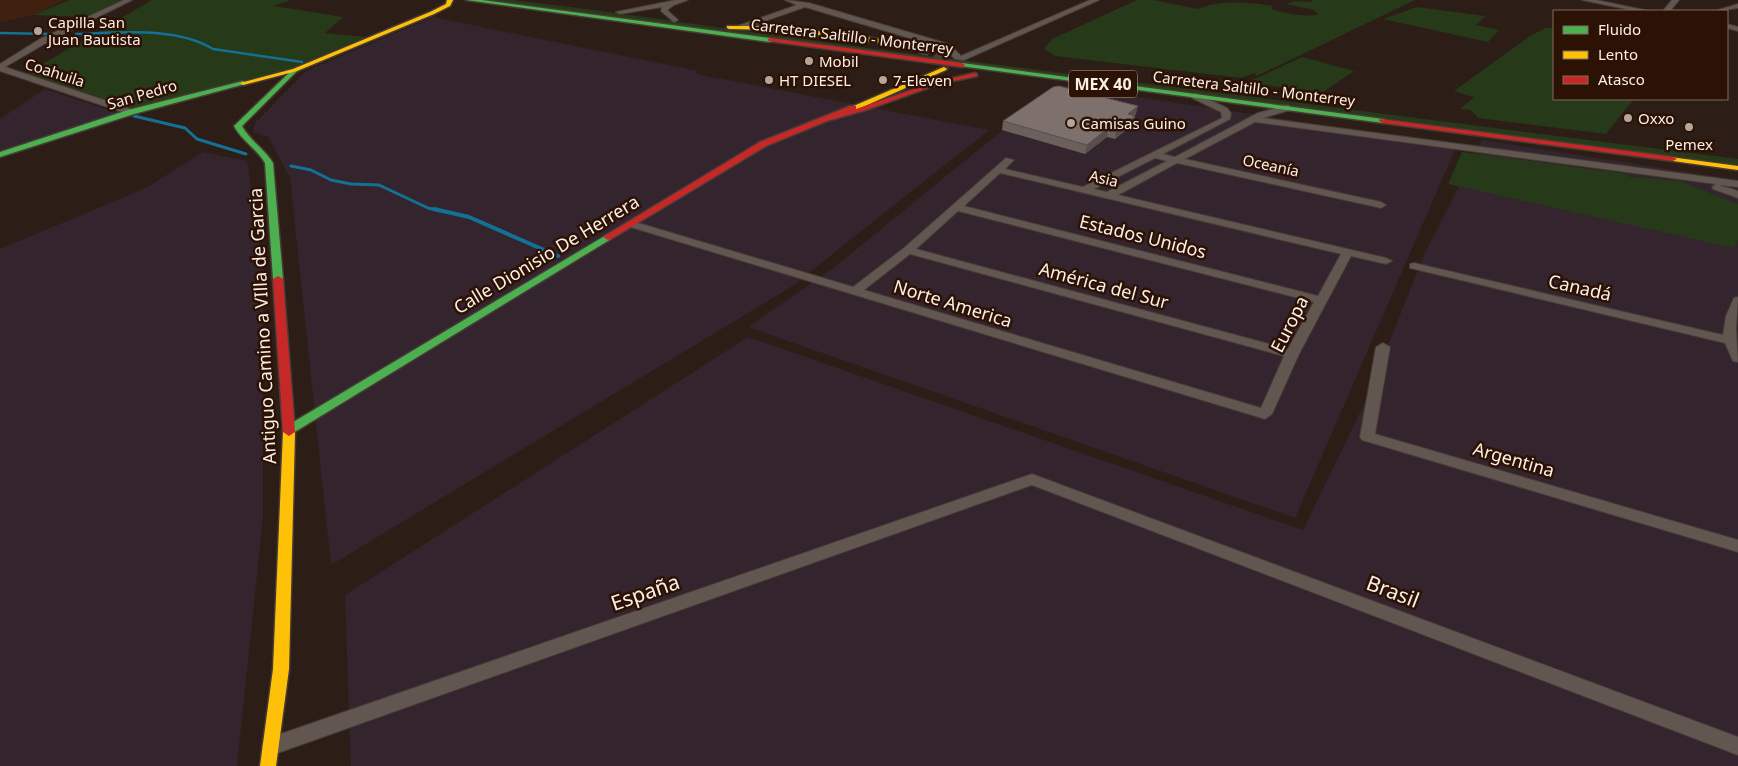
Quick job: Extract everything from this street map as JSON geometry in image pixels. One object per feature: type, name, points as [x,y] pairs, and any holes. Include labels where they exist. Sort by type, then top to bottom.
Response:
[{"type":"main road","name":"San Pedro","points":[[0,155],[131,112],[295,70],[436,11],[448,5],[450,0]]},
{"type":"main road","name":"Carretera Saltillo - Monterrey","points":[[469,0],[1040,76],[1737,165]]},
{"type":"main road","name":"Carretera Saltillo - Monterrey","points":[[524,0],[734,27],[1737,165]]},
{"type":"main road","points":[[734,27],[778,28],[904,44]]},
{"type":"main road","points":[[826,119],[837,109],[919,74],[925,69],[919,62],[905,58]]},
{"type":"main road","points":[[826,119],[920,81],[944,69]]},
{"type":"main road","name":"Antiguo Camino a VIlla de Garcia","points":[[268,766],[281,669],[289,430],[269,163],[264,150],[239,132],[238,126],[295,70]]},
{"type":"main road","points":[[826,119],[858,112],[956,76],[1040,76]]},
{"type":"main road","points":[[262,78],[278,78],[285,81]]},
{"type":"main road","points":[[1301,109],[1316,120],[1357,132]]},
{"type":"main road","name":"Calle Dionisio De Herrera","points":[[289,430],[763,144],[826,119]]},
{"type":"main road","points":[[1416,124],[1518,154]]},
{"type":"street","points":[[0,67],[43,41],[129,0]]},
{"type":"street","points":[[620,12],[685,0]]},
{"type":"street","points":[[788,0],[939,44],[947,47],[961,58],[1096,0]]},
{"type":"street","points":[[734,27],[822,0]]},
{"type":"street","points":[[1584,0],[1641,10]]},
{"type":"street","points":[[1667,10],[1676,0]]},
{"type":"street","points":[[674,3],[663,10],[674,20]]},
{"type":"street","points":[[1724,10],[1738,6]]},
{"type":"street","name":"Coahuila","points":[[0,67],[131,112]]},
{"type":"street","points":[[1086,189],[1226,119],[1227,113],[1224,110],[1195,96]]},
{"type":"street","points":[[1110,195],[1254,119],[1287,108]]},
{"type":"street","points":[[1254,119],[1738,184]]},
{"type":"street","name":"Oceanía","points":[[1154,155],[1381,205]]},
{"type":"street","points":[[854,292],[908,250],[1009,160]]},
{"type":"street","name":"Asia","points":[[1000,170],[1386,261]]},
{"type":"street","points":[[1686,177],[1738,195]]},
{"type":"street","name":"Estados Unidos","points":[[957,207],[1321,300]]},
{"type":"street","name":"Norte America","points":[[631,224],[1265,414]]},
{"type":"street","name":"América del Sur","points":[[908,250],[1292,354]]},
{"type":"street","name":"Europa","points":[[1265,414],[1292,354],[1348,252]]},
{"type":"street","name":"Canadá","points":[[1414,266],[1734,341]]},
{"type":"street","points":[[1738,301],[1730,319],[1738,358]]},
{"type":"street","name":"Argentina","points":[[1383,346],[1367,436],[1738,546]]},
{"type":"street","name":"España","points":[[272,746],[1032,479]]},
{"type":"street","name":"Brasil","points":[[1032,479],[1738,746]]},
{"type":"shaded area","points":[[0,0],[64,0],[34,15],[0,22]]},
{"type":"shaded area","points":[[433,17],[698,71],[694,73],[701,75],[989,130],[791,287],[331,565],[290,178],[268,137],[253,132],[255,123],[306,71]]},
{"type":"shaded area","points":[[1058,85],[1457,145],[1295,518],[748,327],[832,269]]},
{"type":"shaded area","points":[[45,89],[118,113],[0,153],[0,119]]},
{"type":"shaded area","points":[[1482,140],[1738,180],[1738,766],[351,766],[345,595],[748,337],[1303,530],[1367,398],[1424,255]]},
{"type":"shaded area","points":[[203,152],[247,161],[263,269],[263,517],[237,766],[0,766],[0,249],[146,188]]},
{"type":"green space","points":[[69,0],[123,0],[88,17],[34,15]]},
{"type":"green space","points":[[152,0],[291,0],[274,6],[343,17],[325,33],[365,37],[287,70],[131,108],[27,73]]},
{"type":"green space","points":[[485,0],[513,0],[578,8],[883,50],[1738,159],[1738,165]]},
{"type":"green space","points":[[1137,0],[1153,0],[1198,9],[1225,3],[1254,4],[1273,6],[1271,9],[1295,15],[1313,15],[1318,14],[1314,10],[1286,4],[1295,1],[1310,2],[1313,0],[1415,0],[1257,76],[1254,73],[1241,78],[1055,56],[1044,49],[1052,39]]},
{"type":"green space","points":[[1417,7],[1485,16],[1476,25],[1499,30],[1488,42],[1383,19]]},
{"type":"green space","points":[[1546,28],[1553,28],[1553,100],[1633,100],[1606,134],[1478,118],[1471,110],[1460,109],[1474,97],[1454,91],[1530,36]]},
{"type":"green space","points":[[1302,57],[1354,71],[1323,92],[1246,83]]},
{"type":"green space","points":[[1462,152],[1627,174],[1629,177],[1680,181],[1738,204],[1738,240],[1734,248],[1448,184]]},
{"type":"building","name":"Camisas Guino","points":[[1059,86],[1138,106],[1128,114],[1135,116],[1116,131],[1108,128],[1087,145],[1003,121],[1053,87]]},
{"type":"waterway","points":[[76,34],[128,32],[164,34],[182,37],[213,49],[302,62]]},
{"type":"waterway","points":[[0,33],[53,34]]},
{"type":"waterway","points":[[134,116],[185,128],[197,139],[246,154]]},
{"type":"waterway","points":[[291,166],[311,170],[331,180],[351,184],[379,185],[428,208],[440,211]]},
{"type":"waterway","points":[[434,209],[469,217],[558,256]]},
{"type":"tunnel","points":[[904,44],[929,51],[943,61],[944,69]]},
{"type":"traffic: fast","points":[[469,0],[770,40]]},
{"type":"traffic: fast","points":[[962,65],[1383,121]]},
{"type":"traffic: fast","points":[[278,279],[269,163],[266,157],[244,136],[238,126],[295,70]]},
{"type":"traffic: fast","points":[[0,155],[131,112],[243,83]]},
{"type":"traffic: fast","points":[[289,430],[608,237]]},
{"type":"traffic: slow","points":[[243,83],[295,70],[432,13],[448,5],[450,0]]},
{"type":"traffic: slow","points":[[729,27],[778,28],[904,44]]},
{"type":"traffic: slow","points":[[853,108],[944,69]]},
{"type":"traffic: slow","points":[[1673,159],[1738,168]]},
{"type":"traffic: slow","points":[[268,766],[281,669],[289,432]]},
{"type":"traffic: jam","points":[[770,40],[962,65]]},
{"type":"traffic: jam","points":[[826,119],[864,109],[937,83],[975,75]]},
{"type":"traffic: jam","points":[[608,237],[763,144],[853,108]]},
{"type":"traffic: jam","points":[[1383,121],[1673,159]]},
{"type":"traffic: jam","points":[[278,279],[289,432]]},
{"type":"place","name":"Capilla San Juan Bautista","points":[[38,31]]},
{"type":"place","name":"Mobil","points":[[809,61]]},
{"type":"place","name":"HT DIESEL","points":[[769,80]]},
{"type":"place","name":"7-Eleven","points":[[883,80]]},
{"type":"place","name":"Oxxo","points":[[1628,118]]},
{"type":"place","name":"Camisas Guino","points":[[1071,123]]},
{"type":"place","name":"Pemex","points":[[1689,127]]}]
